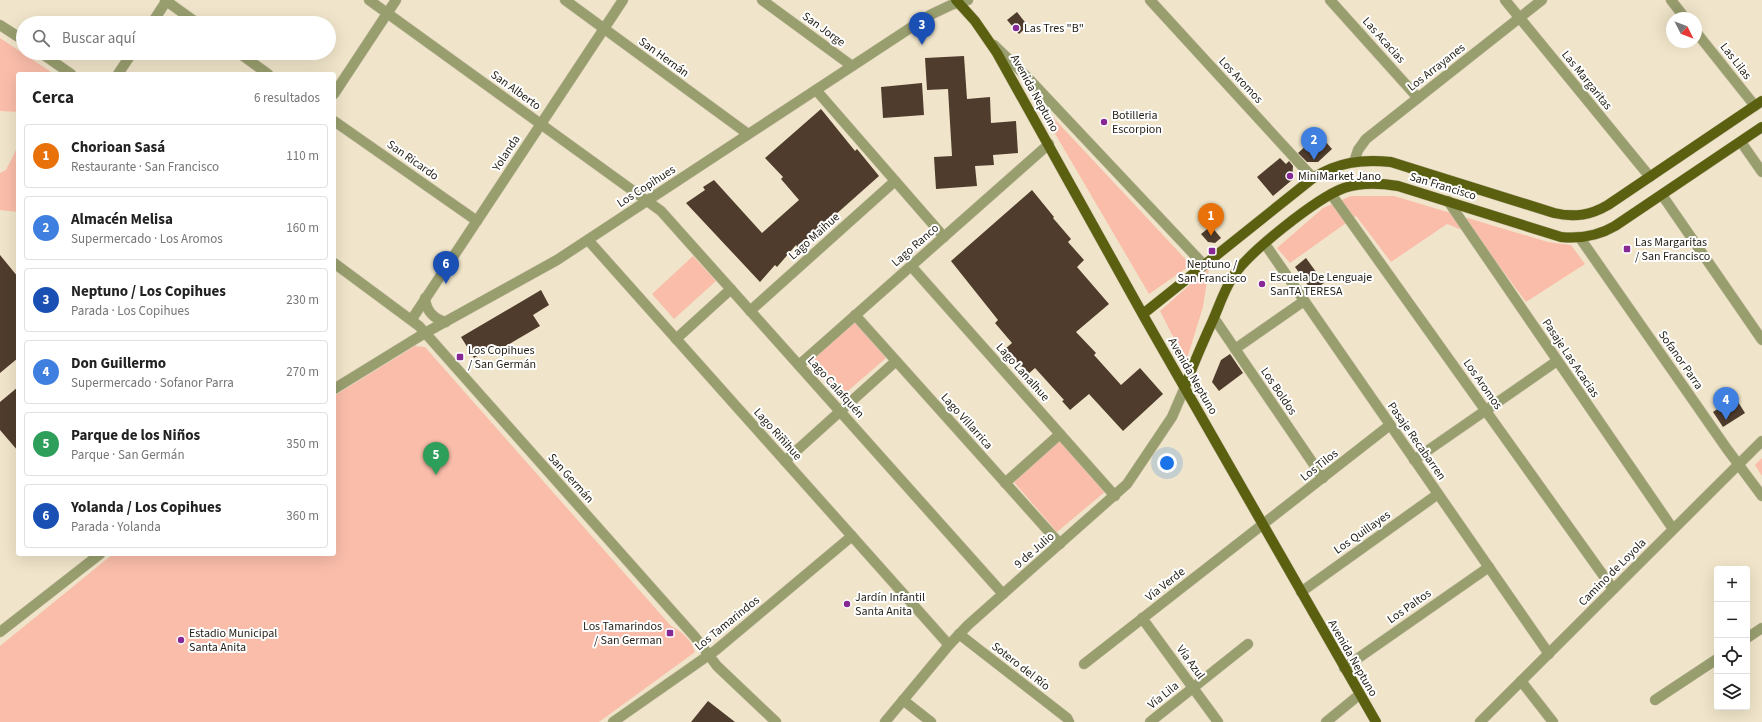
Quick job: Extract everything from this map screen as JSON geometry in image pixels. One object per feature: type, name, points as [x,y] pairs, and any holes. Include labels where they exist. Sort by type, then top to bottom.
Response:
[{"type":"main road","name":"Avenida Neptuno","points":[[961,1],[990,42],[1049,144],[1143,314],[1359,695],[1376,722]]},
{"type":"main road","name":"San Francisco","points":[[1143,314],[1313,178],[1332,167],[1354,162],[1378,161],[1397,164],[1554,213],[1573,216],[1600,210],[1758,104]]},
{"type":"main road","name":"San Francisco","points":[[1185,387],[1194,361],[1232,278],[1246,260],[1320,201],[1331,194],[1357,185],[1385,184],[1398,186],[1561,237],[1580,238],[1598,234],[1607,230],[1762,127]]},
{"type":"street","points":[[156,16],[166,0],[188,16]]},
{"type":"street","name":"San Alberto","points":[[369,0],[647,201]]},
{"type":"street","points":[[336,91],[396,0]]},
{"type":"street","name":"San Hernán","points":[[565,0],[748,134]]},
{"type":"street","name":"Yolanda","points":[[412,319],[623,0]]},
{"type":"street","name":"San Jorge","points":[[762,0],[852,66]]},
{"type":"street","name":"Los Aromos","points":[[1150,0],[1313,178]]},
{"type":"street","name":"Las Acacias","points":[[1330,0],[1418,98]]},
{"type":"street","name":"Las Margaritas","points":[[1504,0],[1650,177]]},
{"type":"street","name":"Los Arrayanes","points":[[1354,162],[1358,150],[1366,139],[1542,0]]},
{"type":"street","points":[[1671,0],[1680,12]]},
{"type":"street","name":"Los Copihues","points":[[336,388],[425,333],[557,260],[938,10],[961,1]]},
{"type":"street","points":[[0,24],[16,35]]},
{"type":"street","name":"Las Lilas","points":[[1702,39],[1758,104]]},
{"type":"street","name":"Avenida Neptuno","points":[[990,42],[1028,78],[1204,265]]},
{"type":"street","points":[[51,60],[68,72]]},
{"type":"street","points":[[119,72],[127,60]]},
{"type":"street","points":[[249,60],[265,72]]},
{"type":"street","points":[[816,90],[944,237]]},
{"type":"street","name":"San Ricardo","points":[[336,122],[477,221]]},
{"type":"street","points":[[1741,142],[1762,172]]},
{"type":"street","name":"Lago Ranco","points":[[799,365],[1049,144]]},
{"type":"street","name":"Lago Maihue","points":[[750,311],[895,181]]},
{"type":"street","name":"Los Aromos","points":[[1331,194],[1613,589]]},
{"type":"street","points":[[1662,194],[1762,340]]},
{"type":"street","name":"Lago Calafquén","points":[[647,201],[661,211],[1004,594]]},
{"type":"street","name":"Pasaje Las Acacias","points":[[1448,201],[1673,529]]},
{"type":"street","name":"Sofanor Parra","points":[[1580,238],[1762,496]]},
{"type":"street","name":"Lago Riñihue","points":[[588,240],[949,645]]},
{"type":"street","name":"Pasaje Recabarren","points":[[1265,244],[1549,654]]},
{"type":"street","name":"San Germán","points":[[336,264],[412,319],[695,637],[717,666],[776,722]]},
{"type":"street","name":"Lago Lanalhue","points":[[911,266],[1115,496]]},
{"type":"street","points":[[676,339],[731,289]]},
{"type":"street","points":[[425,298],[431,314],[446,322]]},
{"type":"street","points":[[1235,349],[1304,301]]},
{"type":"street","name":"Lago Villarrica","points":[[855,315],[1060,544]]},
{"type":"street","name":"Los Boldos","points":[[1214,318],[1323,478]]},
{"type":"street","points":[[785,461],[896,360]]},
{"type":"street","points":[[1414,460],[1557,361]]},
{"type":"street","name":"9 de Julio","points":[[885,722],[959,634],[1115,496],[1137,470],[1172,417],[1185,387]]},
{"type":"street","name":"Los Tilos","points":[[1263,525],[1390,425]]},
{"type":"street","points":[[1005,483],[1060,434]]},
{"type":"street","name":"Camino de Loyola","points":[[1480,722],[1762,440]]},
{"type":"street","name":"Los Quillayes","points":[[1301,592],[1438,494]]},
{"type":"street","name":"Vía Verde","points":[[1084,664],[1263,525]]},
{"type":"street","name":"Los Tamarindos","points":[[613,722],[709,655],[852,536]]},
{"type":"street","points":[[0,632],[97,556]]},
{"type":"street","name":"Los Paltos","points":[[1344,668],[1488,567]]},
{"type":"street","name":"Vía Azul","points":[[1142,618],[1218,722]]},
{"type":"street","points":[[1750,636],[1762,628]]},
{"type":"street","name":"Sotero del Río","points":[[959,634],[1068,720]]},
{"type":"street","name":"Vía Lila","points":[[1150,722],[1248,644]]},
{"type":"street","points":[[1655,700],[1714,661]]},
{"type":"street","points":[[1521,681],[1553,722]]},
{"type":"street","points":[[1326,722],[1359,695]]},
{"type":"street","points":[[903,700],[931,722]]},
{"type":"shaded area","points":[[0,38],[16,49],[16,60],[33,60],[51,72],[16,72],[16,112],[0,111]]},
{"type":"shaded area","points":[[1033,96],[1191,265],[1149,294]]},
{"type":"shaded area","points":[[16,150],[16,212],[0,210],[0,173],[6,170]]},
{"type":"shaded area","points":[[1351,196],[1394,196],[1548,242],[1571,245],[1585,264],[1526,302],[1477,236],[1447,224],[1391,262],[1356,216],[1290,263],[1277,248],[1323,208]]},
{"type":"shaded area","points":[[693,256],[716,281],[674,319],[652,294]]},
{"type":"shaded area","points":[[1209,268],[1203,307],[1186,362],[1160,311]]},
{"type":"shaded area","points":[[855,322],[886,358],[841,397],[809,363]]},
{"type":"shaded area","points":[[415,346],[425,347],[671,626],[686,636],[695,652],[599,722],[0,722],[0,646],[111,556],[336,556],[336,395]]},
{"type":"shaded area","points":[[1060,439],[1106,491],[1057,532],[1013,481]]},
{"type":"shaded area","points":[[1762,458],[1762,476],[1755,465]]},
{"type":"building","points":[[1017,12],[1028,26],[1019,34],[1007,20]]},
{"type":"building","points":[[964,56],[967,99],[990,97],[991,123],[1016,121],[1018,153],[993,155],[994,165],[975,166],[977,186],[936,189],[934,157],[952,156],[948,89],[927,90],[925,58]]},
{"type":"building","points":[[922,83],[924,115],[883,118],[881,87]]},
{"type":"building","points":[[821,109],[855,151],[857,149],[879,176],[798,248],[796,245],[777,267],[775,265],[760,282],[686,203],[705,190],[703,187],[714,180],[762,233],[799,200],[781,179],[783,177],[765,158]]},
{"type":"building","points":[[1319,134],[1332,149],[1318,162],[1307,162],[1298,153]]},
{"type":"building","points":[[1280,158],[1286,164],[1289,161],[1293,166],[1292,180],[1273,196],[1257,177]]},
{"type":"building","points":[[1032,190],[1071,239],[1068,242],[1084,260],[1077,267],[1109,304],[1076,332],[1096,353],[1094,355],[1121,385],[1140,368],[1163,394],[1123,431],[1089,394],[1070,410],[1062,401],[1064,400],[1035,368],[1027,375],[1005,349],[1012,343],[995,323],[998,320],[951,261]]},
{"type":"building","points":[[1211,226],[1221,238],[1215,243],[1208,242],[1201,234]]},
{"type":"building","points":[[0,255],[16,275],[16,360],[0,373]]},
{"type":"building","points":[[1306,258],[1324,283],[1312,291],[1295,267]]},
{"type":"building","points":[[541,290],[549,305],[533,315],[540,326],[499,350],[496,345],[474,358],[461,337]]},
{"type":"building","points":[[1230,354],[1243,373],[1219,391],[1212,382],[1221,360]]},
{"type":"building","points":[[16,389],[16,449],[0,430],[0,402]]},
{"type":"building","points":[[1735,397],[1745,413],[1723,427],[1713,412]]},
{"type":"building","points":[[708,701],[735,722],[691,722]]},
{"type":"place","name":"Las Tres \"B\"","points":[[1016,28]]},
{"type":"place","name":"Neptuno / Los Copihues","points":[[922,45]]},
{"type":"place","name":"Botilleria Escorpion","points":[[1104,122]]},
{"type":"place","name":"Almacén Melisa","points":[[1314,160]]},
{"type":"place","name":"MiniMarket Jano","points":[[1290,176]]},
{"type":"place","name":"Chorioan Sasá","points":[[1211,236]]},
{"type":"place","name":"Las Margaritas / San Francisco","points":[[1627,249]]},
{"type":"place","name":"Neptuno / San Francisco","points":[[1212,251]]},
{"type":"place","name":"Yolanda / Los Copihues","points":[[446,284]]},
{"type":"place","name":"Escuela De Lenguaje SanTA TERESA","points":[[1262,284]]},
{"type":"place","name":"Los Copihues / San Germán","points":[[460,357]]},
{"type":"place","name":"Don Guillermo","points":[[1726,420]]},
{"type":"place","name":"Parque de los Niños","points":[[436,475]]},
{"type":"place","name":"Jardín Infantil Santa Anita","points":[[847,604]]},
{"type":"place","name":"Los Tamarindos / San German","points":[[670,633]]},
{"type":"place","name":"Estadio Municipal Santa Anita","points":[[181,640]]}]
